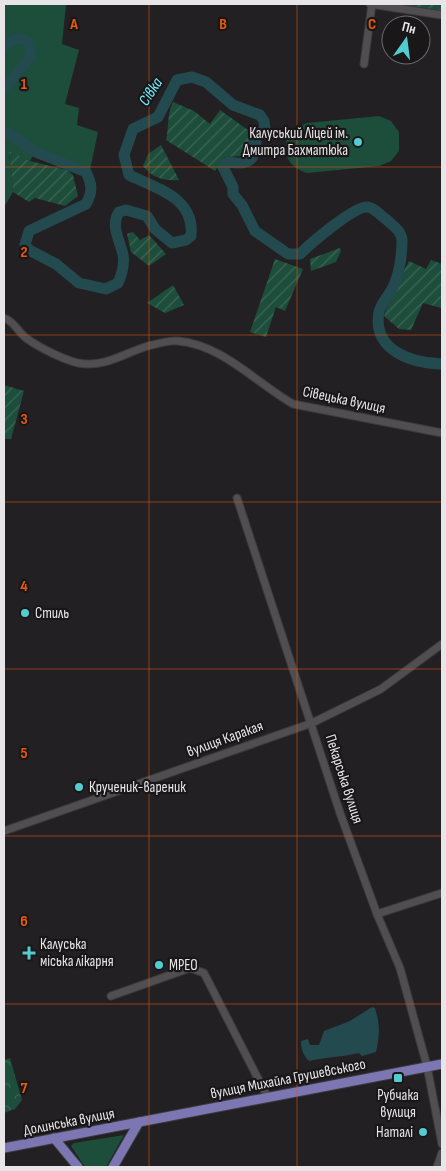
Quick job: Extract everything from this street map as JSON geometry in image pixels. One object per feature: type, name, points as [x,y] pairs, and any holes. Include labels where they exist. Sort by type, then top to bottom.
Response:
[{"type":"main road","name":"вулиця Михайла Грушевського","points":[[139,1122],[442,1064]]},
{"type":"main road","name":"Долинська вулиця","points":[[4,1148],[139,1122]]},
{"type":"main road","points":[[113,1167],[139,1122]]},
{"type":"main road","points":[[54,1138],[78,1167]]},
{"type":"street","points":[[364,64],[371,4],[442,15]]},
{"type":"street","name":"Сівецька вулиця","points":[[4,318],[26,338],[77,362],[104,362],[120,358],[146,347],[176,341],[193,344],[222,356],[274,393],[293,404],[442,433]]},
{"type":"street","name":"Пекарська вулиця","points":[[238,498],[340,813],[377,914],[400,968],[427,1066],[442,1144]]},
{"type":"street","name":"вулиця Каракая","points":[[4,831],[312,723],[381,689],[442,644]]},
{"type":"street","points":[[377,914],[442,893]]},
{"type":"street","points":[[111,996],[190,968],[204,973],[268,1098]]},
{"type":"street","points":[[437,1167],[442,1153]]},
{"type":"green space","points":[[4,4],[66,5],[62,44],[79,50],[65,104],[79,108],[77,125],[98,132],[90,170],[36,149],[4,128],[4,95],[34,59],[32,40],[13,36],[4,41]]},
{"type":"green space","points":[[386,4],[442,4],[442,13]]},
{"type":"green space","points":[[14,43],[24,45],[28,55],[4,83],[4,46]]},
{"type":"green space","points":[[173,102],[194,111],[210,124],[220,110],[255,135],[253,147],[244,156],[225,157],[215,171],[166,140]]},
{"type":"green space","points":[[379,116],[391,121],[399,132],[399,151],[391,161],[379,166],[307,173],[296,168],[289,160],[286,150],[287,138],[295,128],[307,123]]},
{"type":"green space","points":[[4,134],[33,155],[30,161],[9,152],[13,192],[4,207]]},
{"type":"green space","points":[[161,145],[179,180],[159,178],[143,166],[148,154]]},
{"type":"green space","points":[[9,151],[30,161],[67,170],[73,175],[78,196],[65,206],[35,198],[29,202],[13,192]]},
{"type":"green space","points":[[133,232],[140,240],[149,235],[166,254],[149,266],[131,252],[127,234]]},
{"type":"green space","points":[[340,248],[341,251],[336,262],[311,271],[310,259]]},
{"type":"green space","points":[[275,259],[303,269],[285,311],[276,307],[266,337],[250,332]]},
{"type":"green space","points":[[431,260],[442,264],[441,308],[423,303],[411,330],[399,329],[384,316],[389,301],[409,261],[426,269]]},
{"type":"green space","points":[[173,285],[184,305],[165,313],[147,303]]},
{"type":"green space","points":[[4,385],[24,391],[11,439],[4,439]]},
{"type":"green space","points":[[10,1058],[22,1100],[15,1109],[4,1113],[4,1060]]},
{"type":"green space","points":[[124,1135],[106,1167],[85,1167],[71,1146],[74,1143]]},
{"type":"water","points":[[372,1007],[375,1008],[379,1024],[376,1052],[362,1056],[359,1053],[309,1061],[307,1059],[301,1047],[301,1041],[308,1039],[310,1045],[319,1045],[324,1031],[350,1021]]},
{"type":"waterway","name":"Сівка","points":[[4,46],[15,40],[24,40],[28,42],[31,56],[4,89]]},
{"type":"waterway","name":"Сівка","points":[[4,131],[33,151],[86,172],[91,188],[86,204],[29,231],[25,245],[29,250],[56,264],[79,283],[106,289],[118,283],[122,273],[124,259],[115,223],[119,212],[126,210],[147,216],[155,229],[172,243],[186,240],[191,236],[191,223],[187,212],[181,204],[162,190],[129,175],[124,155],[133,129],[158,117],[177,80],[192,77],[206,82],[233,105],[260,115],[264,121],[265,128],[256,138],[255,152],[250,160],[242,163],[228,162],[223,167],[233,187],[233,194],[242,205],[255,231],[288,254],[300,254],[343,218],[353,212],[368,207],[376,210],[397,229],[402,237],[401,259],[397,278],[379,312],[378,325],[382,336],[388,345],[407,357],[419,361],[442,364]]},
{"type":"place","name":"Калуський Ліцей ім. Дмитра Бахматюка","points":[[358,142]]},
{"type":"place","name":"Стиль","points":[[25,613]]},
{"type":"place","name":"Крученик-вареник","points":[[79,787]]},
{"type":"place","name":"Калуська міська лікарня","points":[[29,953]]},
{"type":"place","name":"МРЕО","points":[[159,965]]},
{"type":"place","name":"Рубчака вулиця","points":[[398,1078]]},
{"type":"place","name":"Наталі","points":[[423,1132]]}]
